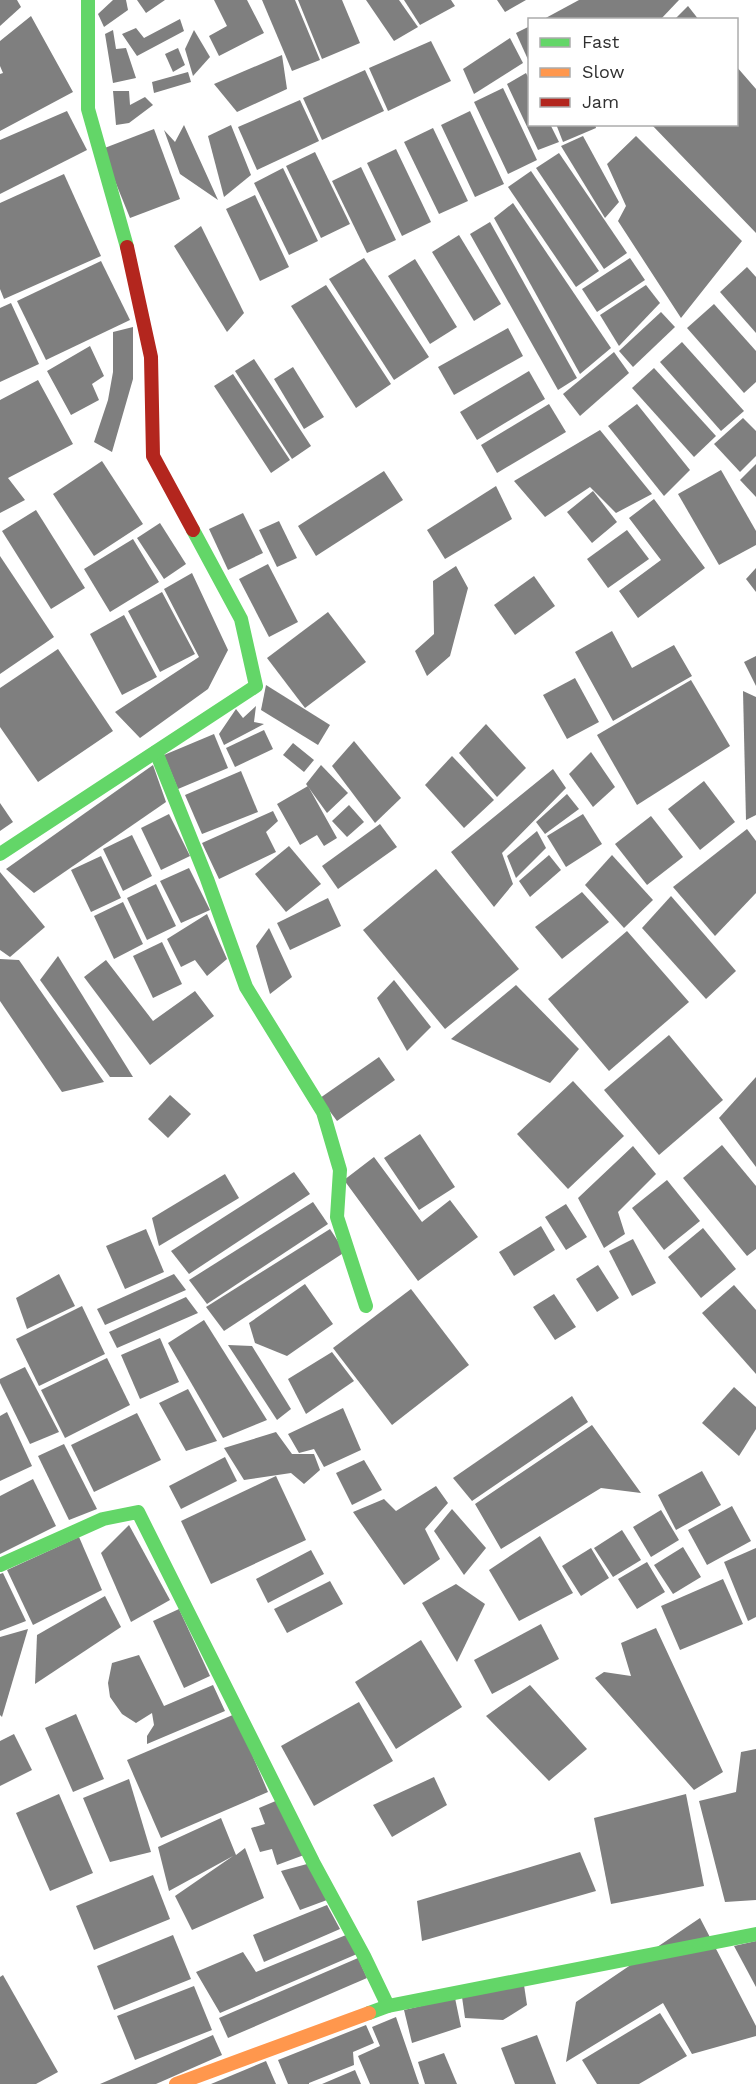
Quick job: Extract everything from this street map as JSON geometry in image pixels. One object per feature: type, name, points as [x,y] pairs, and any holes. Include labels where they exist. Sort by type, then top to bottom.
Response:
[{"type":"street","points":[[0,854],[256,686],[241,619],[153,456],[151,357],[133,267],[88,109],[88,0]]},
{"type":"street","points":[[156,752],[207,879],[246,987],[323,1112],[340,1170],[338,1217],[366,1306]]},
{"type":"street","points":[[0,1565],[102,1519],[138,1512],[313,1862],[364,1956],[388,2006]]},
{"type":"street","points":[[176,2084],[388,2006],[756,1934]]},
{"type":"building","points":[[0,0],[17,0],[21,7],[0,26]]},
{"type":"building","points":[[113,0],[126,0],[128,10],[104,27],[98,14]]},
{"type":"building","points":[[137,0],[165,0],[146,13]]},
{"type":"building","points":[[214,0],[247,0],[264,33],[219,56],[209,36],[227,26]]},
{"type":"building","points":[[262,0],[295,0],[320,60],[292,71]]},
{"type":"building","points":[[298,0],[342,0],[360,43],[322,59]]},
{"type":"building","points":[[366,0],[399,0],[418,27],[394,41]]},
{"type":"building","points":[[404,0],[451,0],[455,6],[420,25]]},
{"type":"building","points":[[497,0],[526,0],[505,12]]},
{"type":"building","points":[[579,0],[679,0],[662,18],[546,18]]},
{"type":"building","points":[[688,6],[697,18],[676,18]]},
{"type":"building","points":[[31,16],[73,92],[0,131],[0,74],[3,73],[0,66],[0,41]]},
{"type":"building","points":[[180,19],[184,31],[137,56],[122,34],[136,28],[144,38]]},
{"type":"building","points":[[528,27],[528,60],[516,33]]},
{"type":"building","points":[[113,30],[116,49],[126,48],[136,78],[113,83],[105,34]]},
{"type":"building","points":[[194,30],[210,57],[193,76],[185,49]]},
{"type":"building","points":[[510,38],[523,63],[474,94],[463,69]]},
{"type":"building","points":[[431,41],[451,81],[388,111],[369,68]]},
{"type":"building","points":[[178,48],[185,65],[173,72],[165,54]]},
{"type":"building","points":[[282,55],[287,89],[237,112],[214,84]]},
{"type":"building","points":[[738,68],[756,89],[756,233],[653,126],[738,126]]},
{"type":"building","points":[[365,70],[384,111],[322,140],[303,98]]},
{"type":"building","points":[[188,72],[191,82],[154,93],[152,82]]},
{"type":"building","points":[[526,73],[528,77],[528,126],[551,126],[559,142],[538,150],[507,84]]},
{"type":"building","points":[[503,88],[537,160],[508,174],[474,102]]},
{"type":"building","points":[[113,91],[129,91],[130,105],[145,97],[153,105],[129,123],[116,125]]},
{"type":"building","points":[[300,100],[319,141],[257,170],[238,127]]},
{"type":"building","points":[[67,111],[87,150],[0,194],[0,140]]},
{"type":"building","points":[[470,111],[504,184],[475,197],[441,125]]},
{"type":"building","points":[[184,125],[218,200],[180,174],[164,130],[175,142]]},
{"type":"building","points":[[231,125],[251,175],[224,197],[208,136]]},
{"type":"building","points":[[557,126],[596,126],[596,128],[563,142]]},
{"type":"building","points":[[433,128],[468,201],[439,214],[404,142]]},
{"type":"building","points":[[154,129],[180,199],[130,218],[102,149]]},
{"type":"building","points":[[583,136],[619,202],[605,218],[561,146]]},
{"type":"building","points":[[636,136],[742,241],[681,318],[618,221],[626,206],[607,164]]},
{"type":"building","points":[[396,149],[431,222],[402,236],[367,163]]},
{"type":"building","points":[[315,152],[350,224],[321,238],[286,166]]},
{"type":"building","points":[[559,153],[627,253],[604,269],[536,168]]},
{"type":"building","points":[[361,167],[396,240],[367,253],[332,181]]},
{"type":"building","points":[[283,168],[318,241],[289,255],[254,183]]},
{"type":"building","points":[[531,171],[599,271],[576,287],[508,187]]},
{"type":"building","points":[[64,174],[101,256],[4,299],[0,289],[0,203]]},
{"type":"building","points":[[255,195],[289,267],[260,281],[226,209]]},
{"type":"building","points":[[513,203],[611,348],[580,374],[494,218]]},
{"type":"building","points":[[490,222],[577,378],[558,390],[470,234]]},
{"type":"building","points":[[201,226],[244,313],[227,332],[174,246]]},
{"type":"building","points":[[459,235],[501,304],[474,321],[432,252]]},
{"type":"building","points":[[364,258],[429,357],[394,380],[329,279]]},
{"type":"building","points":[[630,258],[645,280],[597,312],[582,289]]},
{"type":"building","points":[[415,259],[457,327],[430,344],[388,276]]},
{"type":"building","points":[[101,261],[130,320],[46,360],[17,301]]},
{"type":"building","points":[[747,267],[756,277],[756,333],[720,292]]},
{"type":"building","points":[[326,285],[391,384],[356,408],[291,306]]},
{"type":"building","points":[[646,285],[660,303],[619,346],[600,315]]},
{"type":"building","points":[[11,303],[39,364],[0,382],[0,308]]},
{"type":"building","points":[[714,304],[756,351],[756,382],[744,393],[687,328]]},
{"type":"building","points":[[661,312],[675,327],[633,367],[619,351]]},
{"type":"building","points":[[133,327],[133,379],[112,452],[94,442],[108,400],[113,372],[113,332]]},
{"type":"building","points":[[508,328],[523,356],[454,395],[438,367]]},
{"type":"building","points":[[682,342],[744,411],[721,431],[660,362]]},
{"type":"building","points":[[90,346],[104,376],[92,384],[99,400],[71,415],[47,371]]},
{"type":"building","points":[[614,352],[629,373],[580,416],[563,394]]},
{"type":"building","points":[[254,359],[311,446],[292,459],[235,371]]},
{"type":"building","points":[[293,367],[324,417],[304,429],[274,379]]},
{"type":"building","points":[[654,368],[716,436],[694,457],[632,388]]},
{"type":"building","points":[[529,371],[545,399],[477,440],[460,412]]},
{"type":"building","points":[[233,374],[290,460],[271,473],[214,386]]},
{"type":"building","points":[[38,380],[73,444],[8,478],[25,500],[0,513],[0,400]]},
{"type":"building","points":[[549,404],[566,432],[497,473],[481,445]]},
{"type":"building","points":[[637,404],[690,470],[664,496],[608,426]]},
{"type":"building","points":[[743,418],[756,431],[756,456],[740,472],[714,444]]},
{"type":"building","points":[[600,430],[652,494],[616,513],[590,487],[545,517],[514,481]]},
{"type":"building","points":[[102,461],[143,524],[94,556],[53,494]]},
{"type":"building","points":[[756,464],[756,497],[740,480]]},
{"type":"building","points":[[721,470],[756,531],[756,545],[719,565],[678,494]]},
{"type":"building","points":[[384,471],[403,500],[316,556],[298,526]]},
{"type":"building","points":[[496,486],[512,519],[445,559],[427,530]]},
{"type":"building","points":[[593,491],[617,522],[592,543],[567,512]]},
{"type":"building","points":[[654,499],[705,568],[638,618],[619,591],[661,560],[629,518]]},
{"type":"building","points":[[36,510],[85,588],[51,609],[2,531]]},
{"type":"building","points":[[243,513],[263,553],[228,570],[209,529]]},
{"type":"building","points":[[279,521],[297,558],[277,567],[259,530]]},
{"type":"building","points":[[160,523],[186,564],[164,579],[137,538]]},
{"type":"building","points":[[627,530],[649,559],[608,588],[587,559]]},
{"type":"building","points":[[133,539],[159,582],[110,612],[84,569]]},
{"type":"building","points":[[0,556],[54,637],[0,674]]},
{"type":"building","points":[[268,564],[298,622],[269,637],[239,579]]},
{"type":"building","points":[[456,566],[468,588],[450,656],[427,676],[415,651],[434,634],[433,581]]},
{"type":"building","points":[[756,568],[756,592],[746,579]]},
{"type":"building","points":[[192,573],[228,650],[208,689],[140,738],[115,712],[199,657],[164,589]]},
{"type":"building","points":[[534,576],[555,606],[515,635],[494,605]]},
{"type":"building","points":[[162,592],[195,654],[160,672],[128,611]]},
{"type":"building","points":[[328,612],[366,662],[305,708],[267,658]]},
{"type":"building","points":[[124,615],[157,677],[122,695],[90,634]]},
{"type":"building","points":[[612,631],[632,668],[674,645],[692,676],[613,721],[575,652]]},
{"type":"building","points":[[58,649],[113,731],[38,782],[0,727],[0,688]]},
{"type":"building","points":[[756,656],[756,686],[744,662]]},
{"type":"building","points":[[575,678],[599,722],[567,739],[543,695]]},
{"type":"building","points":[[691,680],[730,746],[637,805],[597,735]]},
{"type":"building","points":[[266,685],[330,725],[318,745],[261,710]]},
{"type":"building","points":[[743,691],[756,697],[756,815],[746,820]]},
{"type":"building","points":[[256,706],[254,722],[264,724],[224,745],[219,734],[236,709],[243,718]]},
{"type":"building","points":[[486,724],[526,768],[497,797],[459,753]]},
{"type":"building","points":[[264,730],[273,749],[235,767],[226,748]]},
{"type":"building","points":[[214,734],[228,768],[178,789],[164,755]]},
{"type":"building","points":[[354,741],[401,798],[375,823],[332,766]]},
{"type":"building","points":[[293,743],[314,760],[304,772],[283,755]]},
{"type":"building","points":[[591,752],[615,787],[593,807],[569,774]]},
{"type":"building","points":[[452,756],[494,800],[464,828],[425,785]]},
{"type":"building","points":[[153,765],[166,802],[34,893],[6,869]]},
{"type":"building","points":[[321,765],[348,793],[327,813],[306,784]]},
{"type":"building","points":[[553,769],[566,788],[502,853],[513,884],[494,907],[451,852]]},
{"type":"building","points":[[241,771],[258,812],[202,834],[185,795]]},
{"type":"building","points":[[704,781],[735,822],[700,850],[668,809]]},
{"type":"building","points":[[308,786],[337,838],[324,846],[317,835],[300,845],[277,804]]},
{"type":"building","points":[[567,794],[579,809],[545,834],[536,822]]},
{"type":"building","points":[[0,803],[13,822],[0,831]]},
{"type":"building","points":[[349,805],[364,822],[347,837],[332,821]]},
{"type":"building","points":[[273,811],[278,821],[266,832],[276,852],[219,879],[202,843]]},
{"type":"building","points":[[169,814],[190,856],[161,870],[141,828]]},
{"type":"building","points":[[583,814],[602,844],[566,867],[547,836]]},
{"type":"building","points":[[651,816],[683,857],[647,885],[615,844]]},
{"type":"building","points":[[380,824],[397,847],[338,889],[322,866]]},
{"type":"building","points":[[747,829],[756,841],[756,893],[715,936],[673,887]]},
{"type":"building","points":[[537,831],[546,848],[516,878],[507,856]]},
{"type":"building","points":[[132,835],[152,876],[123,891],[103,849]]},
{"type":"building","points":[[289,846],[321,884],[286,912],[255,874]]},
{"type":"building","points":[[549,855],[561,870],[530,897],[519,881]]},
{"type":"building","points":[[612,855],[653,900],[624,928],[585,885]]},
{"type":"building","points":[[101,856],[121,898],[91,912],[71,870]]},
{"type":"building","points":[[189,868],[210,910],[181,923],[160,881]]},
{"type":"building","points":[[436,869],[519,969],[445,1029],[363,930]]},
{"type":"building","points":[[0,872],[45,927],[10,957],[0,950]]},
{"type":"building","points":[[156,884],[176,926],[147,940],[127,898]]},
{"type":"building","points":[[582,892],[609,922],[562,959],[535,927]]},
{"type":"building","points":[[671,896],[736,971],[706,999],[642,928]]},
{"type":"building","points":[[328,898],[341,926],[290,950],[277,923]]},
{"type":"building","points":[[123,902],[143,944],[114,959],[94,916]]},
{"type":"building","points":[[207,914],[227,959],[207,976],[195,960],[181,967],[167,939]]},
{"type":"building","points":[[269,928],[292,977],[270,994],[256,946]]},
{"type":"building","points":[[627,931],[689,1002],[609,1071],[548,999]]},
{"type":"building","points":[[162,942],[182,984],[153,998],[133,956]]},
{"type":"building","points":[[58,956],[133,1077],[110,1077],[40,980]]},
{"type":"building","points":[[0,959],[19,960],[104,1082],[62,1092],[0,1001]]},
{"type":"building","points":[[106,960],[153,1021],[195,991],[214,1016],[150,1065],[84,977]]},
{"type":"building","points":[[394,980],[431,1027],[407,1051],[377,998]]},
{"type":"building","points":[[516,985],[579,1049],[550,1083],[451,1039]]},
{"type":"building","points":[[669,1035],[723,1100],[659,1155],[604,1090]]},
{"type":"building","points":[[379,1057],[395,1080],[337,1121],[320,1098]]},
{"type":"building","points":[[756,1077],[756,1167],[719,1118]]},
{"type":"building","points":[[573,1081],[624,1136],[568,1189],[517,1134]]},
{"type":"building","points":[[170,1095],[191,1114],[168,1138],[148,1119]]},
{"type":"building","points":[[420,1134],[455,1187],[419,1210],[384,1158]]},
{"type":"building","points":[[722,1145],[756,1186],[756,1249],[747,1256],[683,1178]]},
{"type":"building","points":[[633,1146],[656,1174],[618,1212],[625,1234],[604,1248],[578,1198]]},
{"type":"building","points":[[374,1157],[422,1222],[450,1200],[478,1237],[418,1281],[344,1180]]},
{"type":"building","points":[[294,1172],[310,1194],[189,1274],[171,1251]]},
{"type":"building","points":[[225,1174],[239,1198],[159,1246],[152,1218]]},
{"type":"building","points":[[667,1180],[700,1221],[664,1250],[632,1208]]},
{"type":"building","points":[[313,1202],[328,1224],[207,1304],[189,1280]]},
{"type":"building","points":[[566,1204],[587,1237],[566,1250],[545,1217]]},
{"type":"building","points":[[541,1226],[555,1250],[514,1276],[499,1252]]},
{"type":"building","points":[[703,1228],[736,1269],[701,1298],[668,1257]]},
{"type":"building","points":[[146,1229],[164,1272],[125,1289],[106,1246]]},
{"type":"building","points":[[330,1229],[345,1252],[224,1331],[206,1307]]},
{"type":"building","points":[[633,1239],[656,1283],[632,1296],[609,1251]]},
{"type":"building","points":[[598,1265],[619,1298],[597,1312],[576,1279]]},
{"type":"building","points":[[59,1274],[75,1306],[27,1329],[16,1298]]},
{"type":"building","points":[[174,1274],[186,1290],[105,1325],[97,1309]]},
{"type":"building","points":[[305,1284],[333,1324],[287,1356],[255,1343],[249,1323]]},
{"type":"building","points":[[734,1285],[756,1310],[756,1374],[702,1313]]},
{"type":"building","points":[[411,1289],[469,1365],[392,1425],[333,1348]]},
{"type":"building","points":[[554,1294],[576,1327],[555,1340],[533,1307]]},
{"type":"building","points":[[186,1297],[198,1313],[117,1348],[109,1332]]},
{"type":"building","points":[[82,1306],[105,1354],[39,1386],[16,1339]]},
{"type":"building","points":[[204,1320],[267,1420],[223,1438],[168,1343]]},
{"type":"building","points":[[160,1338],[179,1382],[140,1399],[121,1355]]},
{"type":"building","points":[[228,1345],[252,1346],[291,1409],[277,1420]]},
{"type":"building","points":[[332,1352],[354,1381],[306,1414],[288,1379]]},
{"type":"building","points":[[107,1358],[130,1405],[65,1438],[41,1390]]},
{"type":"building","points":[[25,1367],[59,1432],[30,1444],[0,1383],[0,1379]]},
{"type":"building","points":[[734,1387],[756,1407],[756,1429],[739,1456],[702,1423]]},
{"type":"building","points":[[188,1389],[217,1441],[186,1451],[159,1403]]},
{"type":"building","points":[[572,1396],[588,1422],[472,1501],[453,1478]]},
{"type":"building","points":[[343,1408],[361,1450],[324,1467],[314,1449],[299,1453],[288,1434]]},
{"type":"building","points":[[7,1412],[32,1466],[0,1481],[0,1416]]},
{"type":"building","points":[[137,1413],[161,1460],[94,1492],[71,1445]]},
{"type":"building","points":[[592,1425],[641,1493],[601,1488],[501,1549],[475,1504]]},
{"type":"building","points":[[276,1432],[292,1454],[314,1454],[320,1470],[304,1484],[291,1473],[244,1480],[224,1448]]},
{"type":"building","points":[[64,1444],[97,1509],[69,1520],[38,1456]]},
{"type":"building","points":[[225,1457],[237,1481],[181,1509],[169,1486]]},
{"type":"building","points":[[364,1460],[382,1490],[352,1505],[336,1473]]},
{"type":"building","points":[[702,1471],[721,1505],[676,1530],[658,1495]]},
{"type":"building","points":[[276,1476],[306,1540],[211,1584],[181,1521]]},
{"type":"building","points":[[33,1479],[56,1526],[0,1554],[0,1496]]},
{"type":"building","points":[[436,1486],[448,1503],[425,1529],[440,1559],[404,1585],[353,1512],[384,1499],[396,1511]]},
{"type":"building","points":[[732,1506],[751,1541],[707,1565],[688,1530]]},
{"type":"building","points":[[452,1509],[486,1548],[464,1575],[434,1531]]},
{"type":"building","points":[[661,1510],[679,1540],[651,1557],[633,1527]]},
{"type":"building","points":[[129,1525],[170,1600],[131,1622],[101,1553]]},
{"type":"building","points":[[622,1530],[641,1560],[613,1577],[594,1548]]},
{"type":"building","points":[[540,1536],[573,1593],[519,1621],[489,1570]]},
{"type":"building","points":[[79,1537],[102,1590],[33,1625],[7,1570]]},
{"type":"building","points":[[683,1547],[701,1577],[673,1594],[654,1565]]},
{"type":"building","points":[[591,1548],[609,1578],[581,1596],[562,1566]]},
{"type":"building","points":[[756,1548],[756,1617],[748,1621],[724,1562]]},
{"type":"building","points":[[311,1550],[324,1574],[268,1603],[256,1579]]},
{"type":"building","points":[[647,1562],[665,1592],[637,1609],[618,1579]]},
{"type":"building","points":[[3,1573],[26,1621],[0,1631],[0,1574]]},
{"type":"building","points":[[723,1579],[743,1624],[680,1650],[661,1606]]},
{"type":"building","points":[[330,1581],[343,1604],[287,1633],[274,1609]]},
{"type":"building","points":[[456,1584],[485,1604],[457,1662],[422,1603]]},
{"type":"building","points":[[105,1596],[121,1627],[35,1684],[37,1635]]},
{"type":"building","points":[[179,1609],[210,1676],[184,1688],[153,1621]]},
{"type":"building","points":[[541,1624],[559,1659],[492,1694],[474,1660]]},
{"type":"building","points":[[656,1628],[723,1772],[694,1790],[595,1678],[604,1672],[631,1676],[621,1643]]},
{"type":"building","points":[[28,1629],[2,1717],[0,1715],[0,1637]]},
{"type":"building","points":[[421,1640],[462,1707],[396,1749],[355,1682]]},
{"type":"building","points":[[139,1655],[164,1706],[213,1685],[225,1711],[147,1744],[147,1736],[154,1725],[152,1713],[136,1723],[122,1714],[110,1697],[108,1683],[112,1663]]},
{"type":"building","points":[[530,1685],[587,1749],[549,1781],[486,1716]]},
{"type":"building","points":[[359,1702],[393,1761],[314,1806],[281,1746]]},
{"type":"building","points":[[76,1714],[104,1779],[73,1792],[45,1728]]},
{"type":"building","points":[[235,1714],[268,1792],[161,1838],[127,1760]]},
{"type":"building","points":[[14,1734],[32,1770],[0,1786],[0,1741]]},
{"type":"building","points":[[756,1749],[756,1900],[725,1902],[699,1801],[736,1792],[741,1752]]},
{"type":"building","points":[[434,1777],[447,1805],[392,1837],[373,1805]]},
{"type":"building","points":[[129,1779],[151,1852],[110,1862],[83,1798]]},
{"type":"building","points":[[59,1794],[93,1873],[50,1891],[16,1813]]},
{"type":"building","points":[[686,1794],[704,1886],[611,1904],[594,1818]]},
{"type":"building","points":[[278,1800],[304,1855],[277,1865],[272,1849],[260,1852],[251,1828],[265,1824],[259,1808]]},
{"type":"building","points":[[221,1818],[236,1855],[245,1848],[264,1898],[192,1930],[175,1896],[233,1856],[169,1891],[158,1847]]},
{"type":"building","points":[[580,1852],[596,1891],[422,1941],[417,1901]]},
{"type":"building","points":[[307,1864],[327,1900],[300,1910],[281,1871]]},
{"type":"building","points":[[153,1875],[170,1919],[94,1950],[76,1906]]},
{"type":"building","points":[[327,1905],[340,1929],[264,1962],[253,1935]]},
{"type":"building","points":[[700,1918],[756,2026],[756,2036],[692,2054],[663,2003],[566,2062],[576,2002]]},
{"type":"building","points":[[173,1935],[191,1979],[114,2010],[97,1966]]},
{"type":"building","points":[[346,1935],[357,1954],[220,2013],[196,1972],[243,1952],[256,1972]]},
{"type":"building","points":[[756,1941],[756,1987],[734,1946]]},
{"type":"building","points":[[358,1958],[367,1978],[228,2038],[219,2018]]},
{"type":"building","points":[[3,1975],[58,2072],[36,2084],[0,2084],[0,1977]]},
{"type":"building","points":[[524,1985],[527,2005],[503,2020],[465,2018],[462,1997]]},
{"type":"building","points":[[194,1986],[212,2030],[135,2060],[117,2016]]},
{"type":"building","points":[[455,1998],[461,2027],[412,2043],[404,2010]]},
{"type":"building","points":[[660,2013],[687,2056],[639,2084],[597,2084],[582,2060]]},
{"type":"building","points":[[396,2017],[419,2084],[370,2084],[358,2056],[380,2046],[372,2027]]},
{"type":"building","points":[[366,2025],[374,2043],[353,2052],[354,2065],[309,2084],[288,2084],[278,2060]]},
{"type":"building","points":[[213,2035],[222,2055],[156,2084],[100,2084]]},
{"type":"building","points":[[537,2035],[556,2084],[515,2084],[501,2048]]},
{"type":"building","points":[[444,2053],[457,2084],[425,2084],[418,2062]]},
{"type":"building","points":[[266,2061],[276,2084],[211,2084]]},
{"type":"building","points":[[355,2070],[361,2084],[322,2084]]},
{"type":"traffic: fast","points":[[88,0],[88,109],[127,247]]},
{"type":"traffic: fast","points":[[0,854],[256,686],[241,619],[193,530]]},
{"type":"traffic: fast","points":[[156,752],[207,879],[246,987],[323,1112],[340,1170],[337,1217],[366,1306]]},
{"type":"traffic: fast","points":[[0,1565],[103,1519],[138,1512],[313,1862],[364,1956],[388,2006]]},
{"type":"traffic: fast","points":[[369,2013],[388,2006],[756,1934]]},
{"type":"traffic: slow","points":[[176,2084],[369,2013]]},
{"type":"traffic: jam","points":[[127,247],[151,357],[153,456],[193,530]]}]
